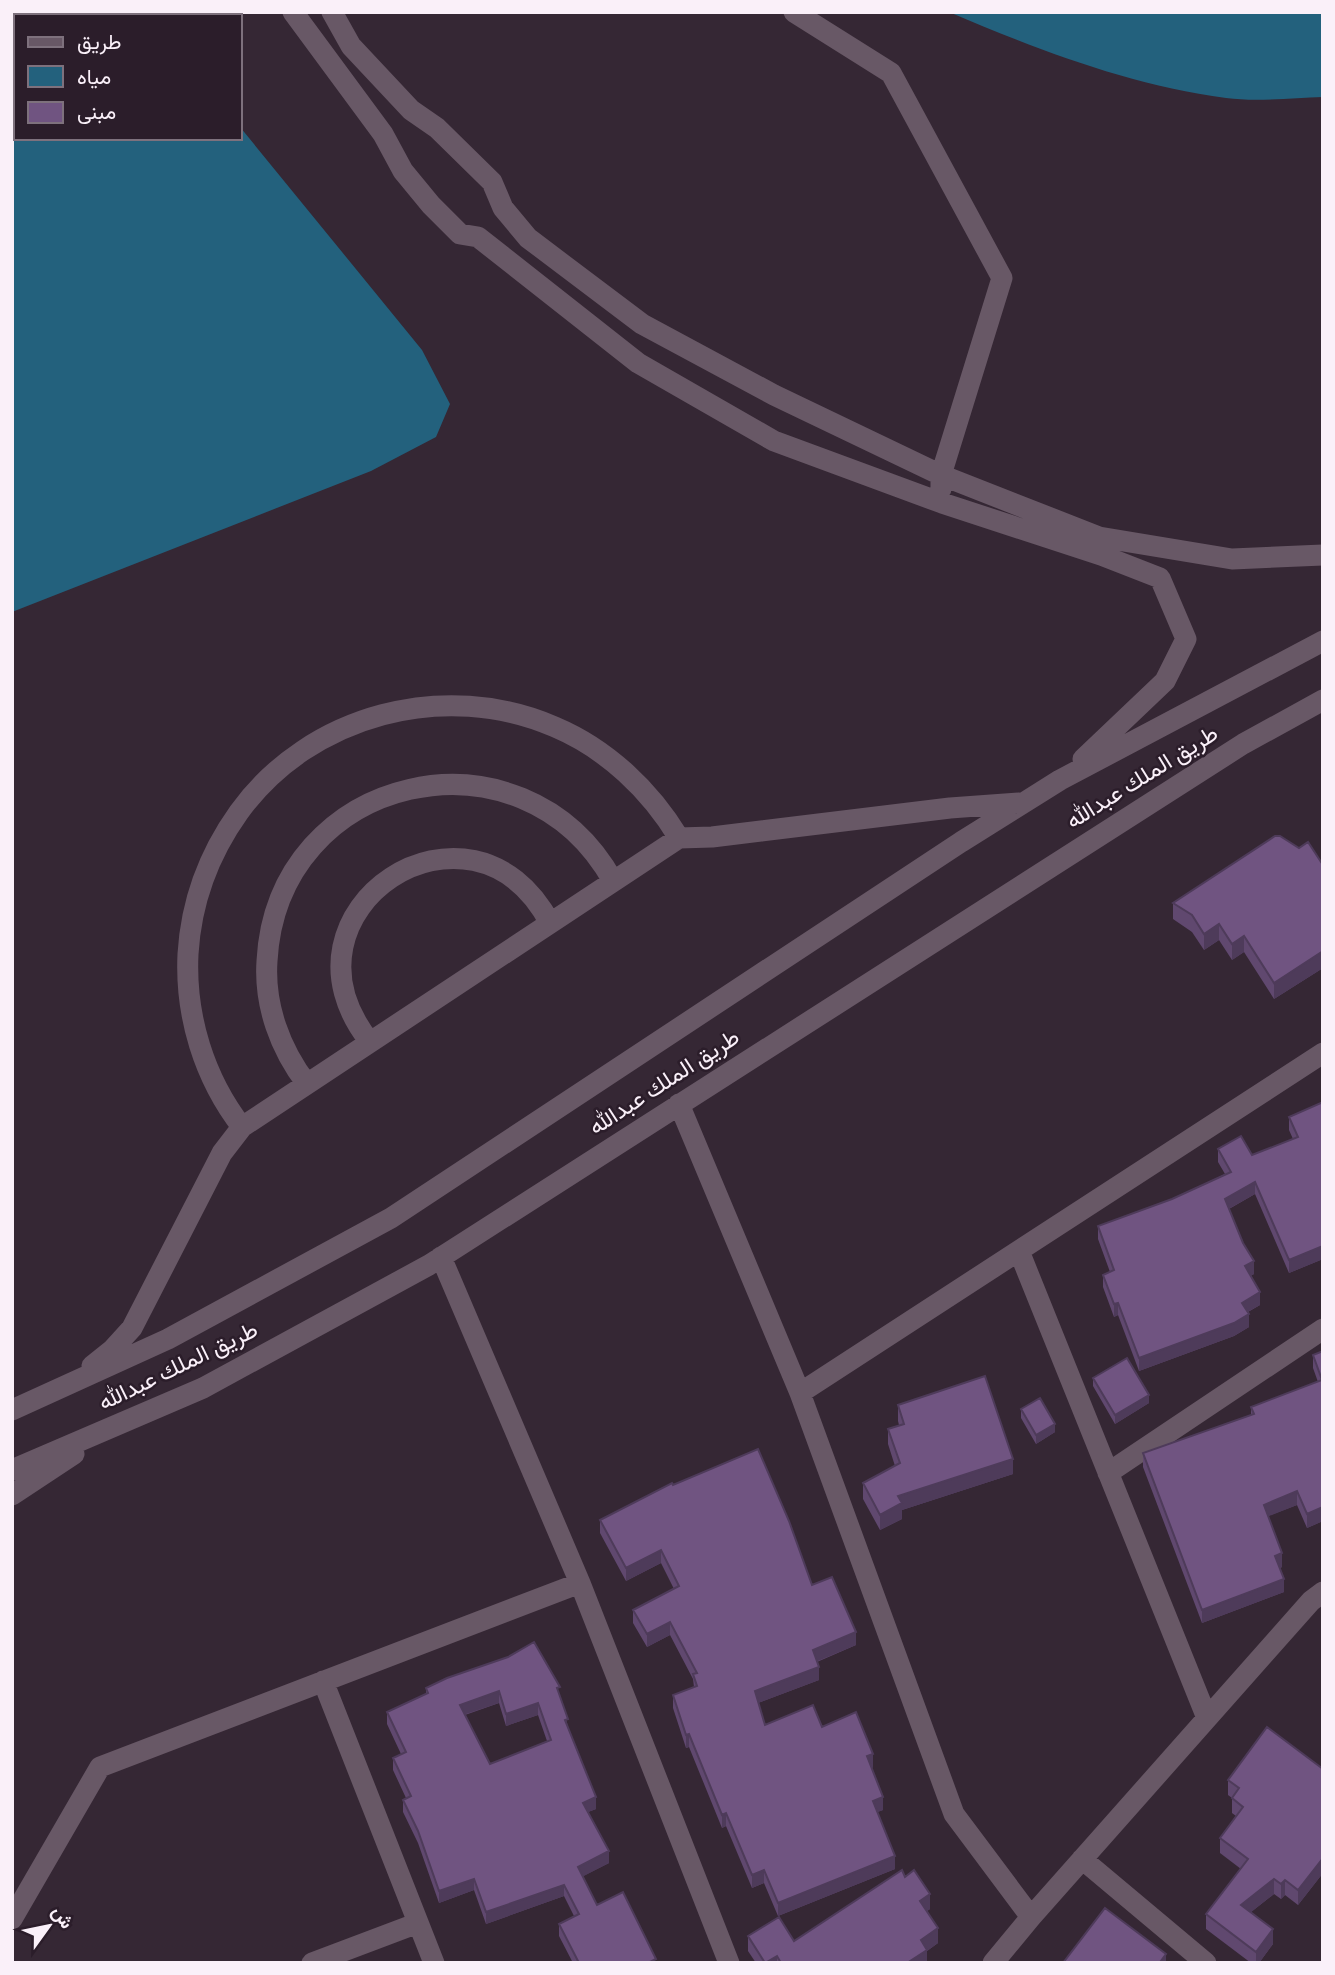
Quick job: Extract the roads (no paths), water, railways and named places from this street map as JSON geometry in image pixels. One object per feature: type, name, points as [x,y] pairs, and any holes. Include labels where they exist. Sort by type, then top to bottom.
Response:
[{"type":"street","points":[[293,12],[383,134],[403,171],[431,205],[460,234],[478,236],[649,370],[774,441],[942,503],[1101,555],[1160,578],[1186,639],[1165,681],[1060,780]]},
{"type":"street","points":[[332,12],[351,46],[411,110],[437,128],[492,181],[503,208],[528,238],[642,324],[774,395],[941,475],[1099,537],[1231,559],[1323,555]]},
{"type":"street","points":[[794,12],[891,73],[1002,278],[941,475],[942,503]]},
{"type":"street","points":[[478,236],[503,208]]},
{"type":"street","points":[[942,503],[964,484]]},
{"type":"street","name":"طريق الملك عبدالله","points":[[12,1410],[168,1339],[391,1218],[1060,780],[1323,641]]},
{"type":"street","name":"طريق الملك عبدالله","points":[[12,1470],[203,1388],[441,1257],[1243,744],[1323,700]]},
{"type":"street","points":[[242,1127],[214,1082],[200,1047],[191,1010],[187,973],[190,935],[197,898],[209,863],[226,830],[274,772],[304,749],[337,730],[408,708],[446,705],[483,707],[520,714],[556,727],[589,745],[620,767],[647,793],[679,838]]},
{"type":"street","points":[[307,1084],[284,1048],[275,1024],[266,972],[268,945],[281,894],[293,871],[318,840],[348,814],[395,792],[421,786],[474,785],[499,790],[548,811],[569,827],[589,845],[613,881]]},
{"type":"street","points":[[70,1384],[112,1350],[132,1328],[222,1153],[242,1127],[679,838],[712,837],[950,808],[1024,803]]},
{"type":"street","points":[[370,1042],[360,1030],[346,1002],[341,971],[342,955],[345,939],[358,911],[367,898],[390,877],[403,869],[433,860],[480,863],[495,868],[522,885],[542,908],[550,923]]},
{"type":"street","points":[[800,1393],[1323,1053]]},
{"type":"street","points":[[679,1104],[800,1393],[954,1814],[1031,1917]]},
{"type":"street","points":[[1019,1251],[1208,1718]]},
{"type":"street","points":[[441,1257],[580,1583],[729,1963]]},
{"type":"street","points":[[1108,1473],[1323,1329]]},
{"type":"street","points":[[12,1495],[118,1424]]},
{"type":"street","points":[[12,1919],[100,1767],[580,1583]]},
{"type":"street","points":[[993,1963],[1311,1601],[1323,1592]]},
{"type":"street","points":[[323,1681],[434,1963]]},
{"type":"street","points":[[1082,1859],[1206,1963]]},
{"type":"street","points":[[312,1963],[418,1923]]},
{"type":"water","points":[[949,12],[1323,12],[1323,97],[1238,99],[1154,84],[1084,64]]},
{"type":"water","points":[[14,100],[14,140],[242,140],[242,129],[422,350],[450,404],[436,437],[371,471],[12,612]]}]
